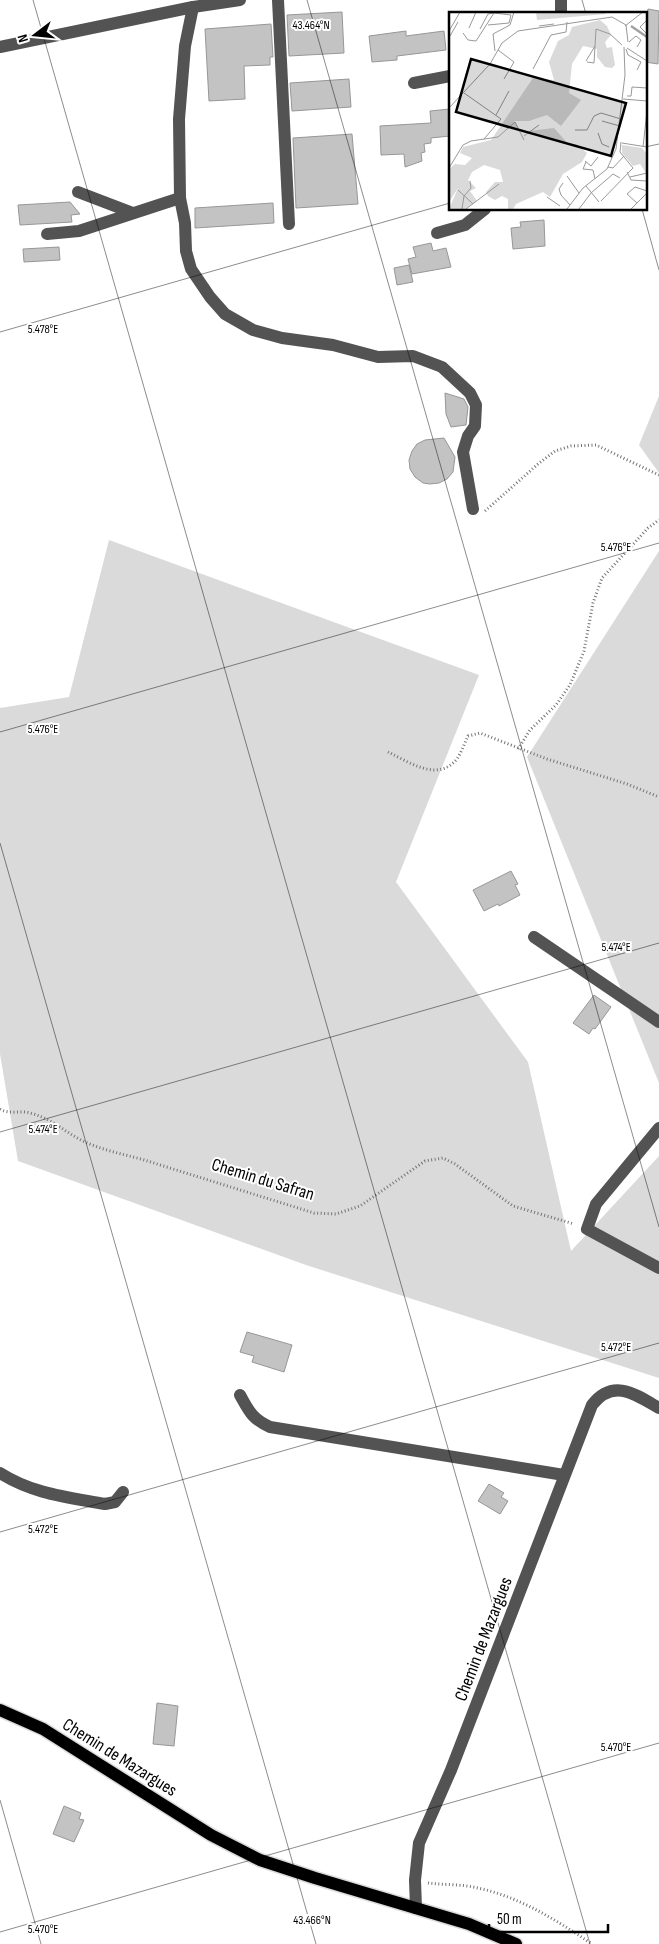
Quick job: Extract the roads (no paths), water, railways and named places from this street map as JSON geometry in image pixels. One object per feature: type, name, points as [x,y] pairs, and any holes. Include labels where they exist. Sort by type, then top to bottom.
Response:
[{"type":"main road","name":"Chemin de Mazargues","points":[[0,1710],[43,1729],[211,1836],[260,1860],[468,1924],[516,1944]]},
{"type":"street","points":[[0,46],[193,7],[240,0]]},
{"type":"street","points":[[278,0],[289,224]]},
{"type":"street","points":[[193,7],[185,46],[179,119],[180,198],[185,223],[186,251],[191,269],[210,297],[225,314],[253,330],[282,338],[333,345],[378,357],[413,356],[442,367],[470,392],[476,405],[475,426],[468,436],[463,452],[473,509]]},
{"type":"street","points":[[414,82],[449,76]]},
{"type":"street","points":[[78,192],[133,213]]},
{"type":"street","points":[[47,234],[79,231],[180,198]]},
{"type":"street","points":[[437,233],[465,225],[484,210]]},
{"type":"street","points":[[534,937],[659,1022]]},
{"type":"street","points":[[659,1128],[596,1204],[586,1229],[659,1268]]},
{"type":"street","name":"Chemin de Mazargues","points":[[416,1908],[415,1880],[418,1850],[425,1828],[451,1770],[592,1405],[599,1396],[608,1391],[622,1390],[659,1408]]},
{"type":"street","points":[[240,1395],[251,1415],[258,1422],[270,1427],[564,1475]]},
{"type":"street","points":[[0,1473],[35,1491],[105,1504],[116,1502],[123,1492]]}]
